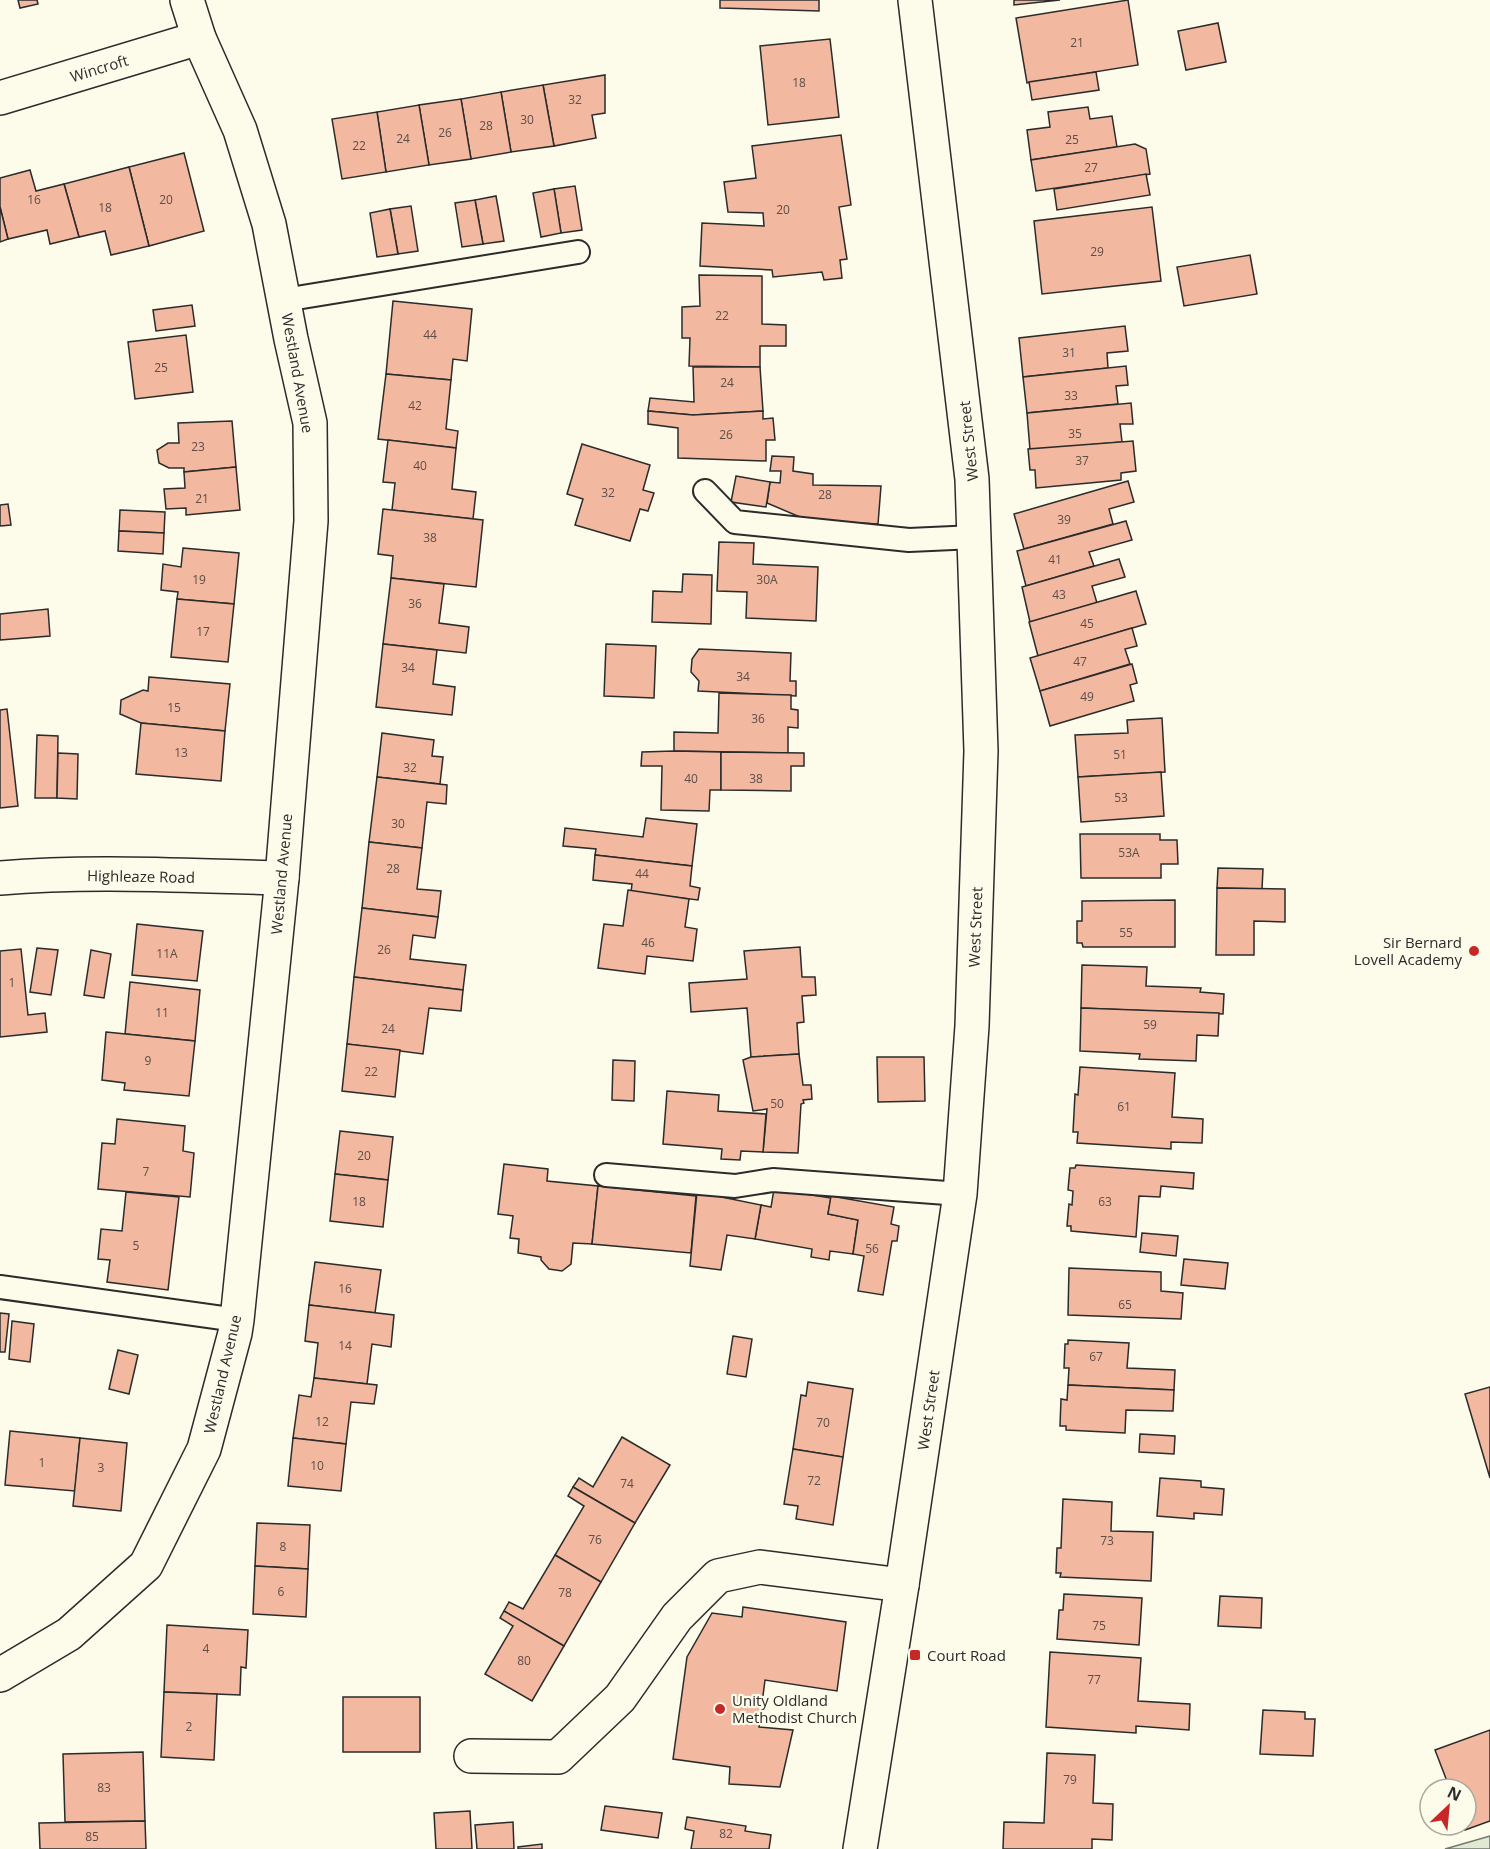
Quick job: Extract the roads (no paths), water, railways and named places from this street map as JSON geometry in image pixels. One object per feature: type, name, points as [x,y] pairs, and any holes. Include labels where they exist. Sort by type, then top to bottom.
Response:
[{"type":"street","name":"Westland Avenue","points":[[0,1675],[69,1635],[146,1565],[204,1449],[237,1320],[282,878],[311,521],[310,423],[269,224],[240,130],[199,38],[187,0]]},
{"type":"street","name":"West Street","points":[[860,1849],[960,1194],[972,1026],[981,751],[972,479],[915,0]]},
{"type":"street","name":"Wincroft","points":[[0,98],[199,38]]},
{"type":"street","name":"Highleaze Road","points":[[0,878],[35,875],[282,878]]},
{"type":"street","points":[[471,1756],[558,1757],[620,1698],[677,1617],[718,1576],[759,1567],[902,1585]]},
{"type":"lane","points":[[284,300],[578,252]]},
{"type":"lane","points":[[705,491],[735,522],[909,540],[975,537]]},
{"type":"lane","points":[[606,1175],[735,1186],[773,1180],[960,1194]]},
{"type":"lane","points":[[0,1287],[237,1320]]},
{"type":"place","name":"Sir Bernard Lovell Academy","points":[[1474,951]]},
{"type":"place","name":"Court Road","points":[[915,1655]]},
{"type":"place","name":"Unity Oldland Methodist Church","points":[[720,1709]]}]
